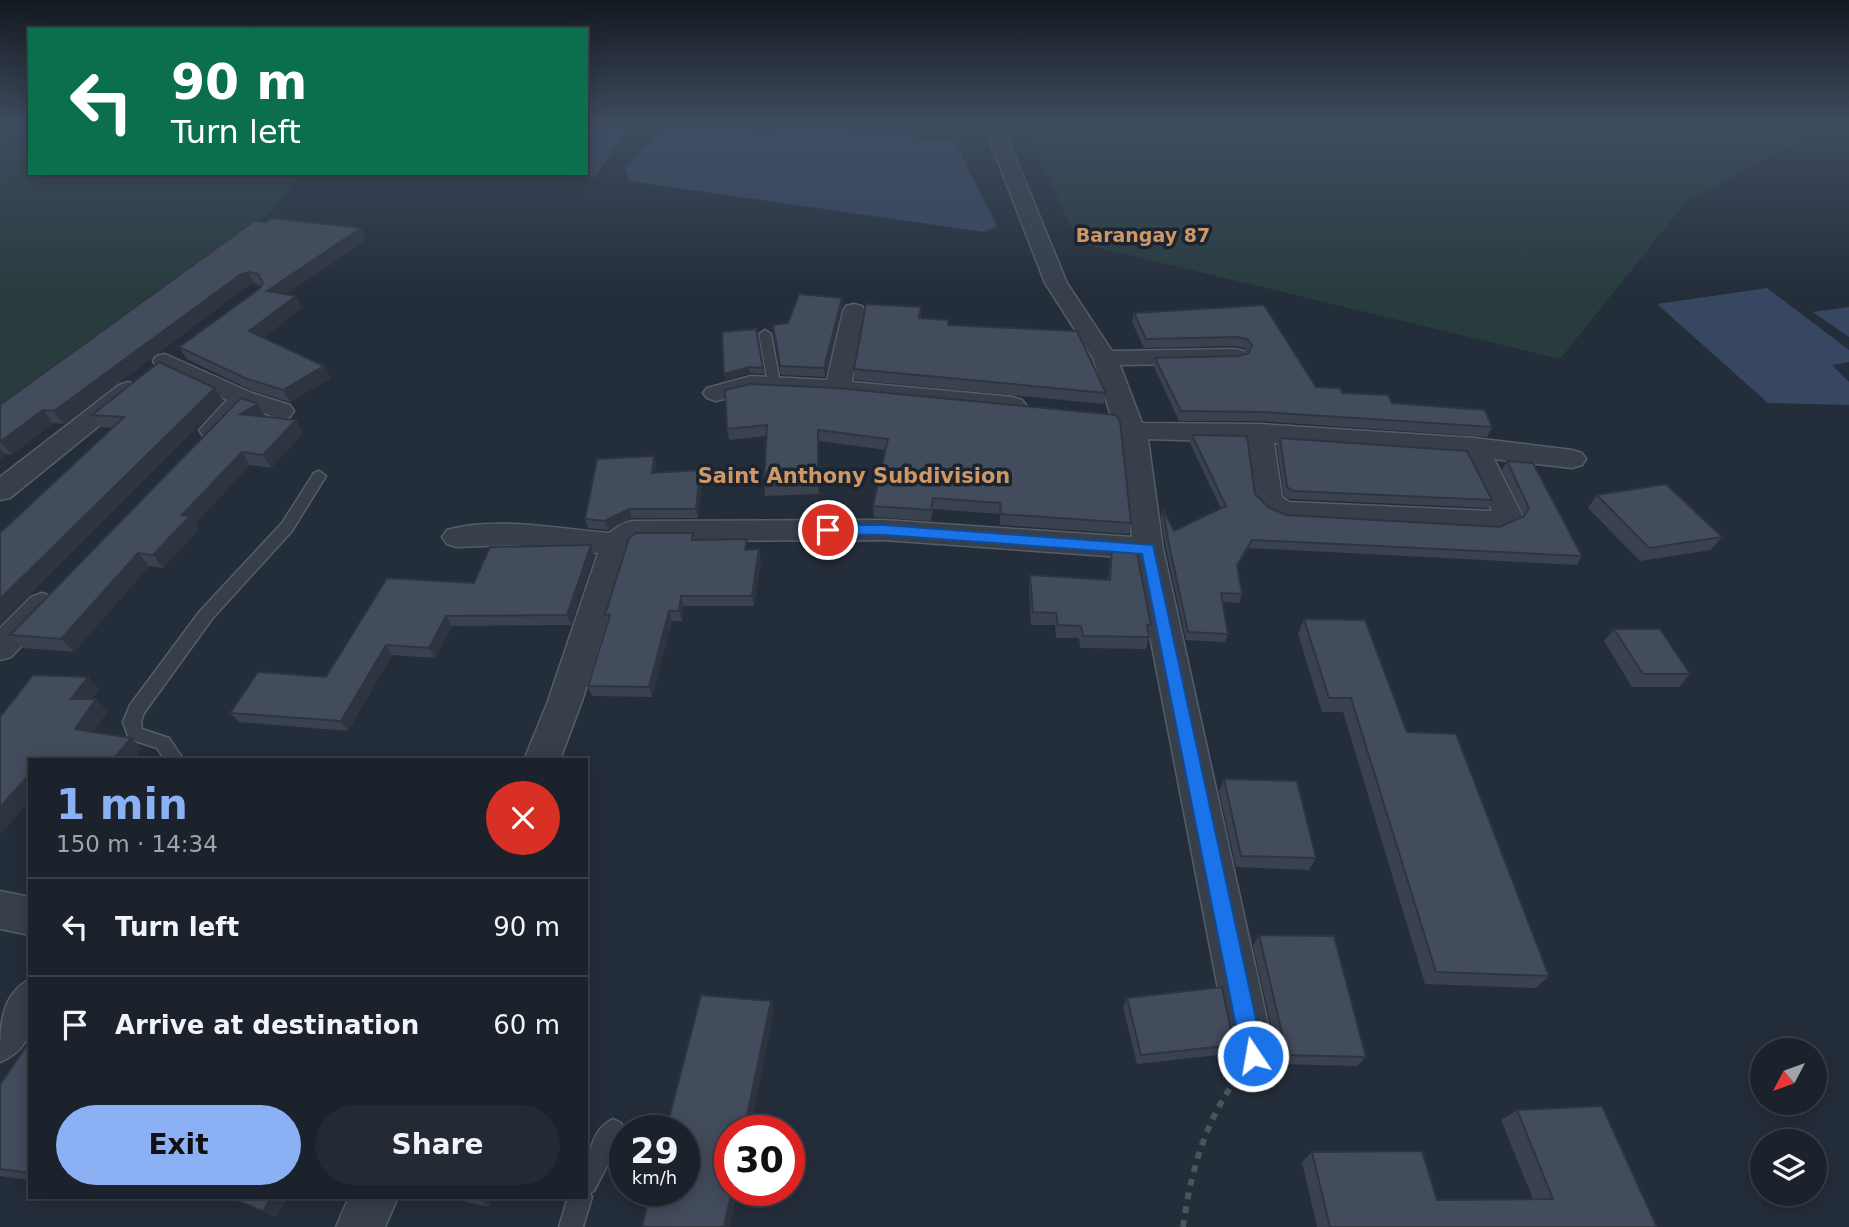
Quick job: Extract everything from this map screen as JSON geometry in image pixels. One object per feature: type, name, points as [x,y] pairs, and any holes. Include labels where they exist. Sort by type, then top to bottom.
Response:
[{"type":"street","points":[[1015,180],[1056,283],[1105,358],[1148,549],[1253,1056]]},
{"type":"street","points":[[838,388],[854,311]]},
{"type":"street","points":[[0,491],[175,354],[243,398],[281,411]]},
{"type":"street","points":[[1105,358],[1235,356]]},
{"type":"street","points":[[716,393],[751,384],[774,383],[1042,408]]},
{"type":"street","points":[[195,448],[243,398]]},
{"type":"street","points":[[1118,420],[1474,446],[1572,459]]},
{"type":"street","points":[[1259,432],[1268,501],[1283,511],[1494,523],[1508,515],[1474,446]]},
{"type":"street","points":[[543,758],[565,701],[616,544],[632,531],[884,530],[1148,549]]},
{"type":"street","points":[[457,537],[512,536],[616,544]]},
{"type":"street","points":[[0,648],[58,588]]},
{"type":"street","points":[[0,910],[28,916]]},
{"type":"street","points":[[0,1040],[28,1003]]},
{"type":"street","points":[[360,1227],[373,1199]]},
{"type":"lane","points":[[765,334],[774,383]]},
{"type":"lane","points":[[174,758],[163,743],[135,734],[132,722],[136,710],[206,615],[287,527],[318,476]]},
{"type":"lane","points":[[588,1179],[609,1139]]},
{"type":"lane","points":[[571,1227],[579,1199]]},
{"type":"path","points":[[1183,1227],[1189,1181],[1218,1105],[1253,1056]]},
{"type":"green space","points":[[0,180],[295,180],[271,212],[0,411]]},
{"type":"green space","points":[[1049,180],[1726,180],[1687,201],[1560,359],[1079,243]]},
{"type":"water","points":[[974,180],[997,226],[984,232],[629,181]]},
{"type":"water","points":[[1767,288],[1849,350],[1849,362],[1832,365],[1849,382],[1849,405],[1768,403],[1657,304]]},
{"type":"water","points":[[1849,307],[1849,337],[1813,312]]},
{"type":"building","points":[[271,218],[361,228],[267,291],[296,296],[249,331],[324,366],[283,390],[245,378],[179,347],[259,289],[263,283],[258,274],[249,272],[240,275],[54,411],[43,410],[0,442],[0,405],[254,221],[266,222]]},
{"type":"building","points":[[799,294],[842,298],[824,368],[780,366],[773,325],[788,323]]},
{"type":"building","points":[[866,304],[921,307],[919,318],[948,320],[948,325],[1077,331],[1106,393],[854,369]]},
{"type":"building","points":[[1264,305],[1316,387],[1340,388],[1342,393],[1388,395],[1392,403],[1485,410],[1492,427],[1262,412],[1181,411],[1155,358],[1238,356],[1249,353],[1252,345],[1247,339],[1237,337],[1146,339],[1134,313]]},
{"type":"building","points":[[756,329],[763,368],[749,367],[724,374],[722,332]]},
{"type":"building","points":[[159,362],[215,388],[0,599],[0,533],[124,417],[92,415]]},
{"type":"building","points":[[750,384],[837,388],[1116,415],[1120,421],[1131,523],[1001,514],[1000,503],[933,498],[931,510],[873,506],[888,439],[818,430],[818,483],[764,486],[767,425],[727,429],[725,390]]},
{"type":"building","points":[[241,398],[258,404],[240,414],[296,420],[263,455],[242,452],[182,515],[190,516],[153,555],[138,553],[61,639],[10,635]]},
{"type":"building","points":[[1192,435],[1247,436],[1255,494],[1268,507],[1286,515],[1500,527],[1524,516],[1529,508],[1507,461],[1533,463],[1582,556],[1252,540],[1237,565],[1242,594],[1221,593],[1228,634],[1188,632],[1163,509],[1174,531],[1226,506]]},
{"type":"building","points":[[1280,438],[1467,451],[1492,500],[1293,491],[1287,487]]},
{"type":"building","points":[[654,456],[652,473],[700,470],[696,509],[629,509],[605,521],[585,519],[597,459]]},
{"type":"building","points":[[1666,484],[1722,537],[1649,548],[1597,495]]},
{"type":"building","points":[[636,533],[693,533],[692,540],[747,539],[745,550],[759,549],[752,596],[681,596],[679,611],[669,611],[649,687],[588,686],[610,615],[605,615],[629,538]]},
{"type":"building","points":[[591,545],[567,615],[446,616],[429,648],[386,645],[341,721],[230,713],[258,672],[326,677],[387,578],[474,583],[490,547]]},
{"type":"building","points":[[1112,546],[1136,548],[1151,625],[1147,625],[1149,637],[1083,636],[1081,626],[1058,625],[1056,613],[1033,612],[1030,575],[1110,580]]},
{"type":"building","points":[[1304,619],[1365,620],[1407,732],[1456,734],[1549,976],[1436,972],[1351,698],[1329,698]]},
{"type":"building","points":[[1614,629],[1660,629],[1690,674],[1643,674]]},
{"type":"building","points":[[33,675],[88,677],[71,699],[96,699],[75,729],[131,738],[115,758],[28,758],[28,776],[0,807],[0,717]]},
{"type":"building","points":[[1224,779],[1297,781],[1316,858],[1241,856]]},
{"type":"building","points":[[1259,935],[1334,936],[1366,1057],[1282,1055],[1285,1046]]},
{"type":"building","points":[[1222,987],[1234,1045],[1141,1055],[1127,998]]},
{"type":"building","points":[[701,995],[771,1001],[747,1115],[714,1115],[714,1206],[729,1206],[724,1227],[642,1227],[647,1206],[700,1206],[700,1115],[670,1115]]},
{"type":"building","points":[[28,1043],[28,1173],[0,1169],[0,1085]]},
{"type":"building","points":[[1602,1106],[1657,1227],[1330,1227],[1312,1152],[1422,1151],[1437,1200],[1553,1199],[1517,1110]]},
{"type":"building","points":[[233,1199],[271,1199],[263,1211]]},
{"type":"district","name":"Barangay 87","points":[[1143,235]]},
{"type":"district","name":"Saint Anthony Subdivision","points":[[854,476]]},
{"type":"route","points":[[828,530],[884,530],[1148,549],[1253,1056]]}]
